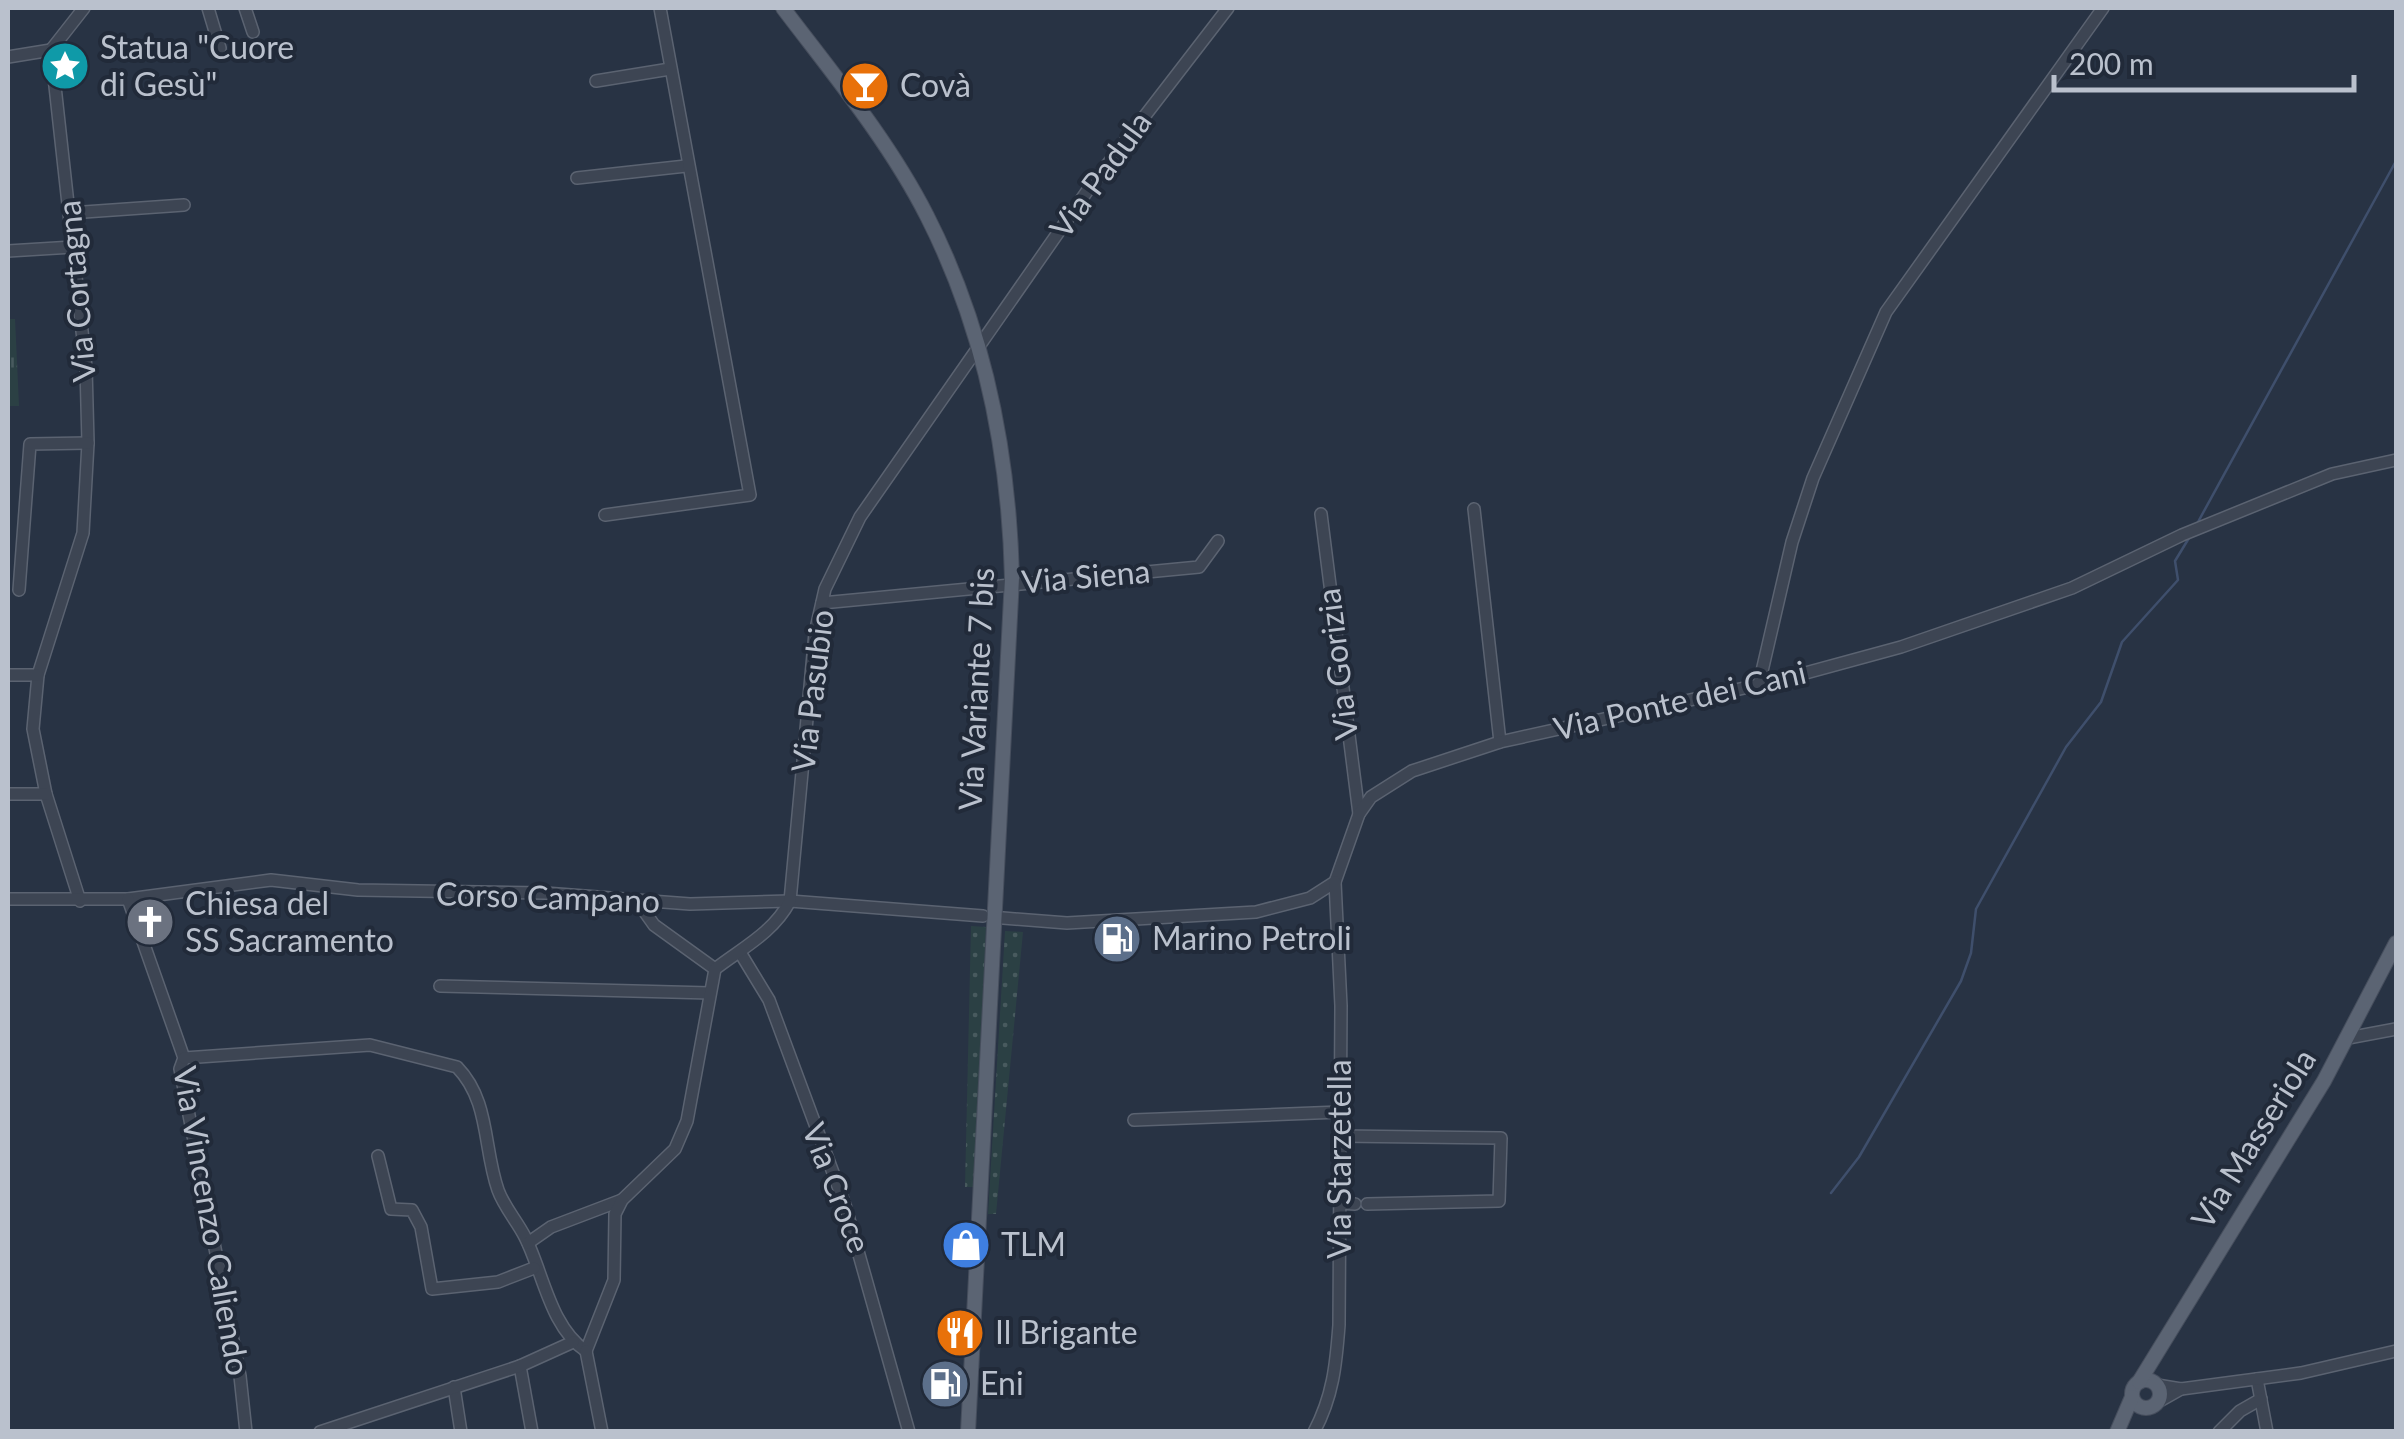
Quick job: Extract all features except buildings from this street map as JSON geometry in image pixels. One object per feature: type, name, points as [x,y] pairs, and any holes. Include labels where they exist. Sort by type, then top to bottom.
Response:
[{"type":"main road","name":"Via Variante 7 bis","points":[[783,8],[878,137],[918,201],[970,313],[1004,466],[1011,583],[968,1432]]},
{"type":"main road","name":"Via Masseriola","points":[[2121,1426],[2139,1382],[2348,1038],[2396,943]]},
{"type":"main road","points":[[2121,1426],[2152,1405],[2156,1385],[2153,1361]]},
{"type":"main road","points":[[2139,1382],[2156,1385]]},
{"type":"main road","points":[[2132,1398],[2152,1405]]},
{"type":"street","points":[[8,57],[51,50],[84,8]]},
{"type":"street","points":[[208,8],[220,48]]},
{"type":"street","points":[[244,8],[252,32]]},
{"type":"street","points":[[605,516],[750,495],[686,166],[660,8]]},
{"type":"street","name":"Via Padula","points":[[978,345],[1136,126],[1228,8]]},
{"type":"street","points":[[1760,684],[1792,542],[1813,478],[1886,312],[2103,8]]},
{"type":"street","name":"Via Cortagna","points":[[51,50],[70,213],[88,443],[83,534],[38,675],[33,729],[46,794],[80,901]]},
{"type":"street","points":[[596,81],[670,68]]},
{"type":"street","points":[[577,178],[686,166]]},
{"type":"street","points":[[70,213],[184,205]]},
{"type":"street","points":[[8,251],[73,247]]},
{"type":"street","name":"Via Pasubio","points":[[790,901],[815,633],[822,603],[860,517],[978,345]]},
{"type":"street","points":[[19,590],[30,444],[88,443]]},
{"type":"street","name":"Via Ponte dei Cani","points":[[1335,882],[1359,814],[1371,797],[1395,780],[1500,742],[1760,684],[1901,647],[2072,588],[2216,520],[2332,474],[2396,460]]},
{"type":"street","points":[[1474,508],[1500,742]]},
{"type":"street","name":"Via Gorizia","points":[[1321,514],[1359,814]]},
{"type":"street","name":"Via Siena","points":[[822,603],[1199,566],[1218,541]]},
{"type":"street","points":[[8,675],[38,675]]},
{"type":"street","points":[[8,794],[46,794]]},
{"type":"street","name":"Corso Campano","points":[[8,898],[128,899],[271,880],[358,890],[544,893],[637,901],[790,901],[983,916]]},
{"type":"street","points":[[1002,918],[1067,922],[1256,912],[1310,898],[1335,882]]},
{"type":"street","name":"Via Starzetella","points":[[1314,1432],[1329,1404],[1336,1374],[1340,1112],[1335,882]]},
{"type":"street","name":"Via Vincenzo Caliendo","points":[[128,899],[184,1058],[180,1069],[240,1376],[246,1432]]},
{"type":"street","points":[[637,901],[664,934],[715,969]]},
{"type":"street","points":[[528,1243],[551,1227],[622,1200],[675,1149],[687,1121],[715,969],[740,954],[782,914],[790,901]]},
{"type":"street","name":"Via Croce","points":[[740,954],[769,1000],[845,1205],[908,1432]]},
{"type":"street","points":[[440,986],[710,993]]},
{"type":"street","points":[[2348,1038],[2396,1029]]},
{"type":"street","points":[[184,1058],[370,1045],[457,1067],[480,1101],[499,1194],[528,1243],[534,1268],[573,1342],[586,1351]]},
{"type":"street","points":[[1134,1120],[1340,1112]]},
{"type":"street","points":[[1338,1204],[1499,1201],[1501,1138],[1340,1136]]},
{"type":"street","points":[[378,1156],[391,1210],[412,1210],[421,1227],[432,1289],[498,1282],[534,1268]]},
{"type":"street","points":[[602,1432],[586,1351],[610,1295],[613,1225],[622,1200]]},
{"type":"street","points":[[320,1432],[520,1366],[573,1342]]},
{"type":"street","points":[[2156,1385],[2182,1388],[2258,1379],[2396,1351]]},
{"type":"street","points":[[520,1366],[532,1432]]},
{"type":"street","points":[[2258,1379],[2267,1432]]},
{"type":"street","points":[[454,1387],[460,1432]]},
{"type":"street","points":[[2152,1405],[2182,1388]]},
{"type":"street","points":[[2219,1432],[2240,1411],[2261,1400]]},
{"type":"green space","points":[[8,319],[15,319],[19,406],[8,406]]},
{"type":"green space","points":[[971,926],[986,927],[975,1187],[965,1187]]},
{"type":"green space","points":[[1005,931],[1023,932],[996,1214],[988,1214]]},
{"type":"waterway","points":[[2198,522],[2396,161]]},
{"type":"waterway","points":[[1831,1193],[1859,1157],[1961,981],[1971,953],[1976,909],[2066,747],[2101,702],[2122,642],[2178,580],[2175,561],[2189,538]]},
{"type":"place","name":"Statua \"Cuore di Gesù\"","points":[[65,66]]},
{"type":"place","name":"Covà","points":[[865,86]]},
{"type":"place","name":"Chiesa del SS Sacramento","points":[[150,922]]},
{"type":"place","name":"Marino Petroli","points":[[1117,939]]},
{"type":"place","name":"TLM","points":[[966,1245]]},
{"type":"place","name":"Il Brigante","points":[[960,1333]]},
{"type":"place","name":"Eni","points":[[945,1384]]}]
